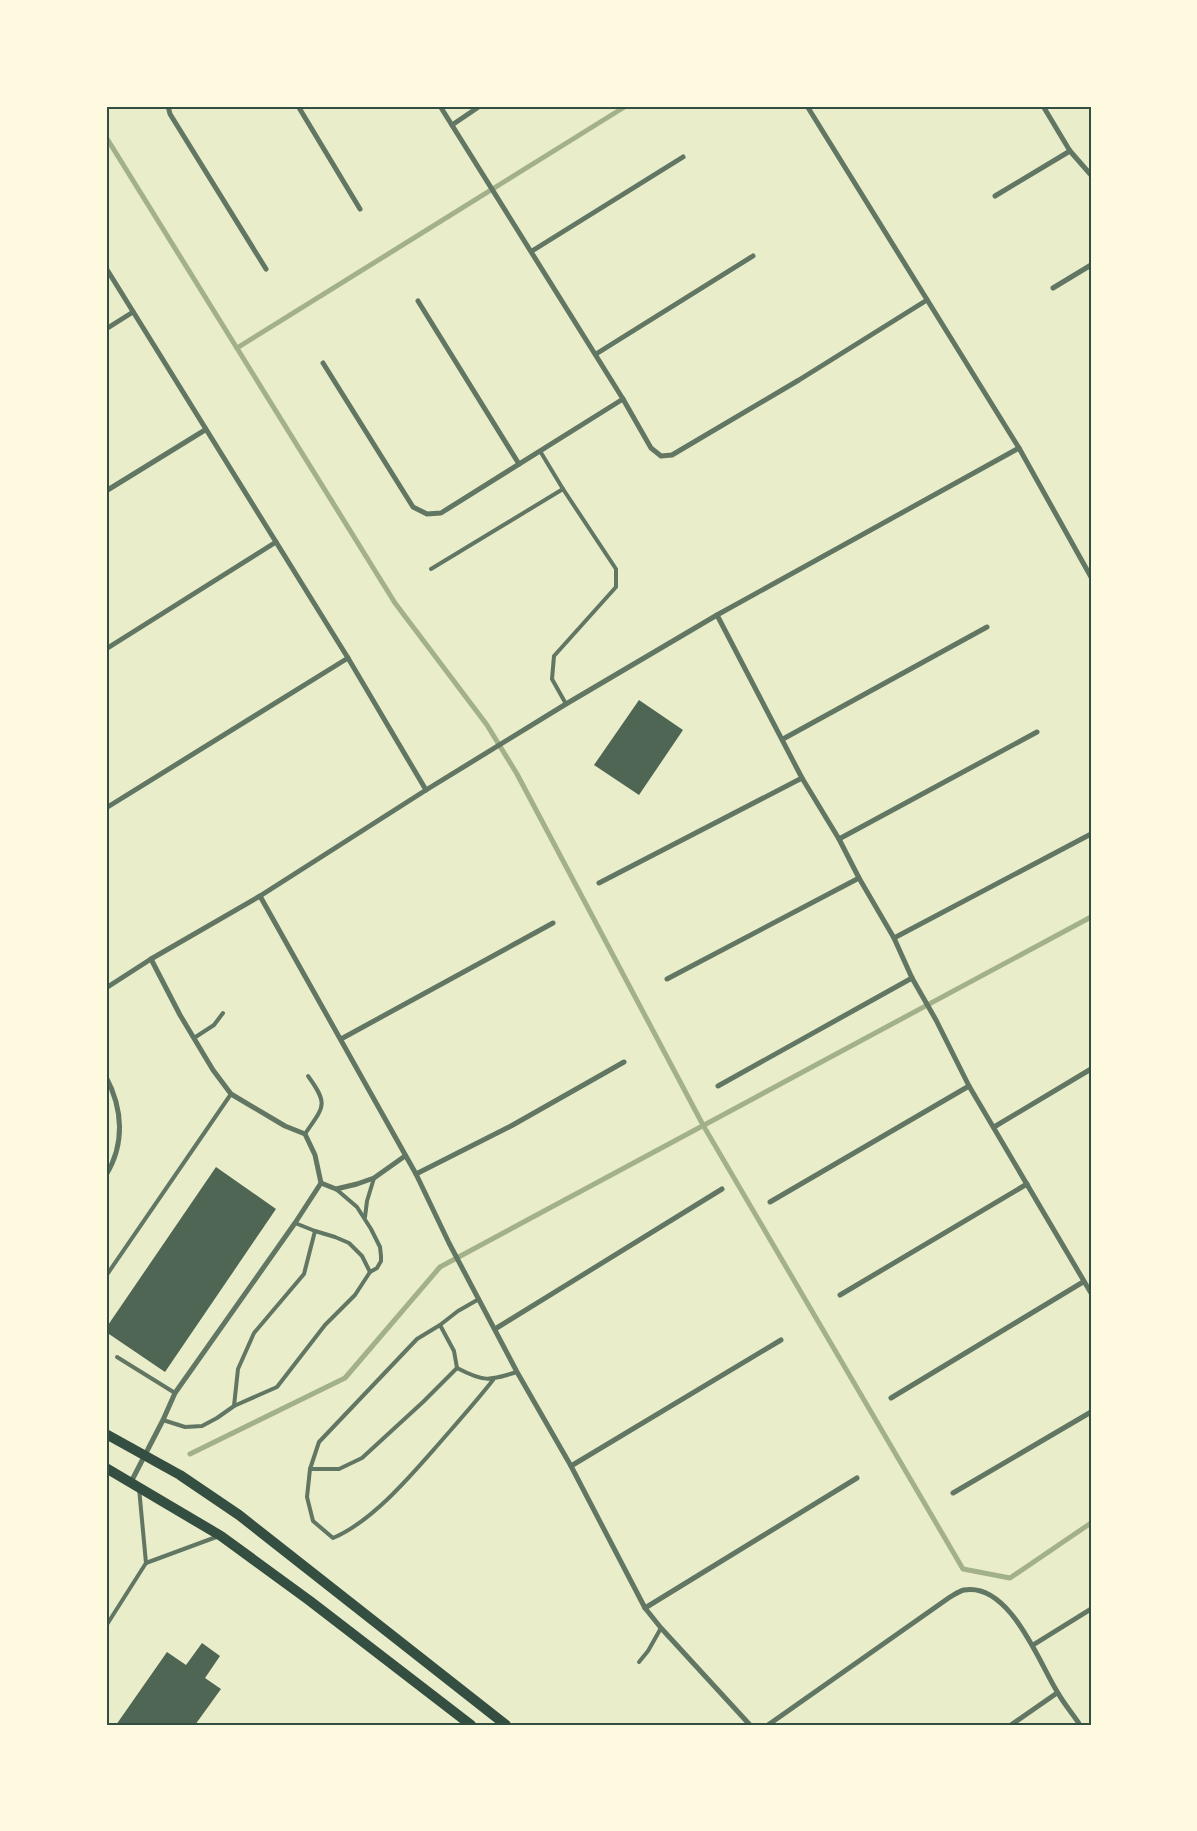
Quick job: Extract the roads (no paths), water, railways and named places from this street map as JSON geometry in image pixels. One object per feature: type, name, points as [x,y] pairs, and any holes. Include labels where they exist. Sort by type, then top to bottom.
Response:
[{"type":"main road","points":[[106,1434],[180,1475],[239,1515],[506,1725]]},
{"type":"main road","points":[[106,1468],[221,1536],[310,1601],[471,1725]]},
{"type":"street","points":[[168,106],[170,114],[266,269]]},
{"type":"street","points":[[298,106],[360,209]]},
{"type":"street","points":[[440,106],[596,354],[651,448],[661,456],[672,455],[799,380],[927,300]]},
{"type":"street","points":[[452,125],[480,106]]},
{"type":"street","points":[[807,106],[1019,448],[1091,576]]},
{"type":"street","points":[[1044,106],[1070,152],[1091,175]]},
{"type":"street","points":[[995,196],[1070,152]]},
{"type":"street","points":[[532,251],[683,157]]},
{"type":"street","points":[[596,354],[752,256]]},
{"type":"street","points":[[1054,288],[1091,264]]},
{"type":"street","points":[[106,268],[348,658],[426,790]]},
{"type":"street","points":[[418,301],[519,464]]},
{"type":"street","points":[[106,329],[133,312]]},
{"type":"street","points":[[324,363],[413,507],[426,514],[441,514],[623,399]]},
{"type":"street","points":[[106,491],[205,430]]},
{"type":"street","points":[[106,988],[260,896],[426,790],[566,704],[717,615],[1019,448]]},
{"type":"street","points":[[106,649],[276,542]]},
{"type":"street","points":[[717,615],[802,778],[894,938],[912,978],[936,1020],[969,1086],[1091,1294]]},
{"type":"street","points":[[783,739],[987,627]]},
{"type":"street","points":[[106,808],[348,658]]},
{"type":"street","points":[[839,840],[1037,732]]},
{"type":"street","points":[[599,883],[802,778]]},
{"type":"street","points":[[894,938],[1091,834]]},
{"type":"street","points":[[667,979],[859,878]]},
{"type":"street","points":[[260,896],[416,1174],[449,1243],[517,1372],[571,1466],[645,1608],[660,1628],[750,1725]]},
{"type":"street","points":[[341,1039],[553,924]]},
{"type":"street","points":[[135,1485],[144,1456],[164,1420],[175,1393],[295,1223],[321,1182],[315,1155],[305,1134],[285,1126],[231,1094],[194,1038],[152,959]]},
{"type":"street","points":[[718,1086],[912,978]]},
{"type":"street","points":[[416,1174],[511,1126],[624,1062]]},
{"type":"street","points":[[994,1127],[1091,1069]]},
{"type":"street","points":[[106,1077],[119,1110],[120,1132],[116,1153],[106,1175]]},
{"type":"street","points":[[770,1202],[969,1086]]},
{"type":"street","points":[[321,1182],[336,1189],[374,1178],[405,1156]]},
{"type":"street","points":[[840,1295],[1027,1184]]},
{"type":"street","points":[[495,1329],[722,1189]]},
{"type":"street","points":[[891,1398],[1084,1282]]},
{"type":"street","points":[[571,1466],[781,1340]]},
{"type":"street","points":[[953,1493],[1091,1412]]},
{"type":"street","points":[[645,1608],[857,1478]]},
{"type":"street","points":[[768,1725],[950,1597],[963,1590],[975,1590],[988,1594],[1002,1602],[1033,1645],[1057,1693],[1080,1725]]},
{"type":"street","points":[[1033,1645],[1091,1609]]},
{"type":"street","points":[[1011,1725],[1057,1693]]},
{"type":"lane","points":[[540,450],[563,489],[616,569],[617,577],[616,587],[554,656],[552,679],[566,704]]},
{"type":"lane","points":[[431,569],[563,489]]},
{"type":"lane","points":[[194,1038],[214,1025],[223,1013]]},
{"type":"lane","points":[[305,1134],[322,1110],[321,1093],[308,1076]]},
{"type":"lane","points":[[106,1276],[231,1094]]},
{"type":"lane","points":[[365,1218],[367,1201],[374,1178]]},
{"type":"lane","points":[[164,1420],[185,1427],[202,1426],[234,1406],[276,1387],[326,1325],[355,1295],[370,1272],[377,1268],[381,1261],[380,1247],[365,1218],[357,1207],[336,1189]]},
{"type":"lane","points":[[295,1223],[349,1243],[362,1256],[370,1272]]},
{"type":"lane","points":[[234,1406],[238,1369],[254,1333],[304,1274],[315,1232]]},
{"type":"lane","points":[[479,1299],[417,1339],[319,1442],[310,1469],[307,1497],[313,1521],[332,1538],[344,1534],[402,1486],[477,1401],[493,1380]]},
{"type":"lane","points":[[440,1325],[454,1351],[457,1368]]},
{"type":"lane","points":[[117,1357],[175,1393]]},
{"type":"lane","points":[[457,1368],[474,1377],[493,1380],[517,1372]]},
{"type":"lane","points":[[310,1469],[339,1469],[362,1458],[457,1368]]},
{"type":"lane","points":[[135,1485],[146,1563]]},
{"type":"lane","points":[[106,1626],[146,1563],[221,1536]]},
{"type":"lane","points":[[639,1662],[648,1651],[660,1628]]},
{"type":"waterway","points":[[237,348],[626,106]]},
{"type":"waterway","points":[[106,137],[395,603],[487,725],[517,774],[703,1125],[963,1569],[1010,1578],[1091,1523]]},
{"type":"waterway","points":[[190,1454],[345,1378],[440,1267],[1091,917]]}]
